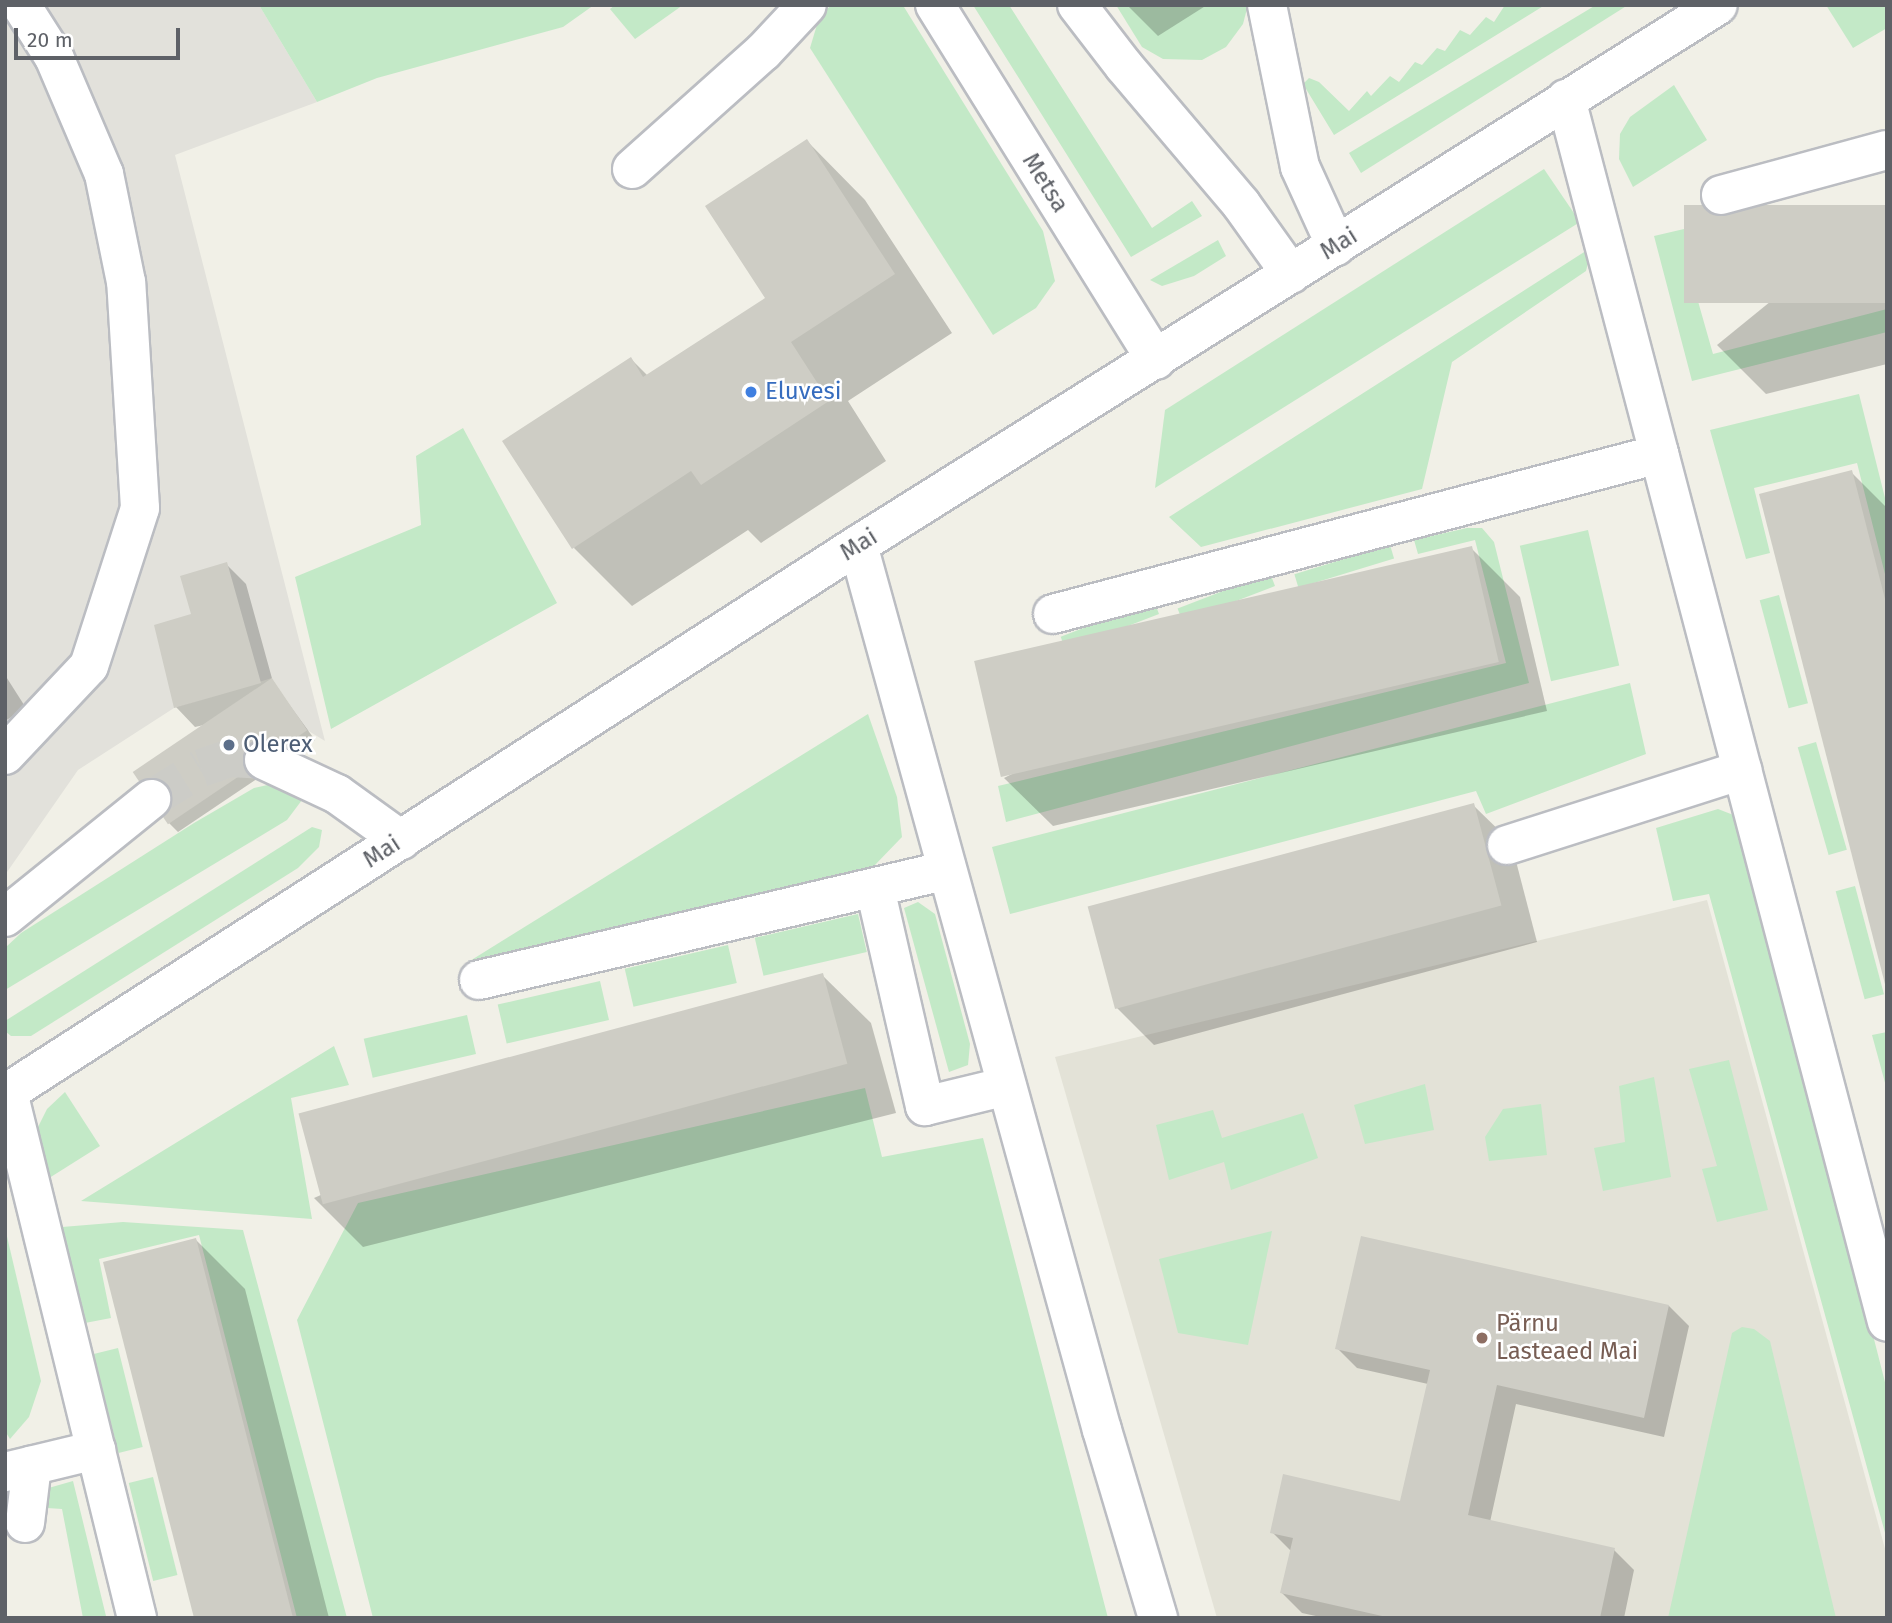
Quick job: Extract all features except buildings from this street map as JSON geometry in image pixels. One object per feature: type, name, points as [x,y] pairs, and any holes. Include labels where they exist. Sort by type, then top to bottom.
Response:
[{"type":"street","points":[[5,755],[89,666],[140,508],[126,282],[104,174],[54,57],[21,5]]},
{"type":"street","points":[[632,169],[763,52],[807,5]]},
{"type":"street","name":"Metsa","points":[[935,5],[1156,360]]},
{"type":"street","points":[[1077,5],[1124,66],[1241,204],[1291,274]]},
{"type":"street","points":[[1267,5],[1300,167],[1336,246]]},
{"type":"street","name":"Mai","points":[[7,1093],[858,545],[1718,5]]},
{"type":"street","points":[[1566,99],[1887,1322]]},
{"type":"street","points":[[1721,195],[1887,150]]},
{"type":"street","points":[[1053,614],[1659,454]]},
{"type":"street","points":[[858,545],[1098,1418],[1158,1618]]},
{"type":"street","points":[[264,760],[337,794],[401,840]]},
{"type":"street","points":[[1507,845],[1742,770]]},
{"type":"street","points":[[5,917],[151,799]]},
{"type":"street","points":[[479,980],[947,870]]},
{"type":"street","points":[[875,888],[925,1106],[1007,1086]]},
{"type":"street","points":[[7,1093],[136,1618]]},
{"type":"street","points":[[25,1523],[18,1469],[96,1450]]},
{"type":"shaded area","points":[[5,5],[259,5],[317,102],[175,155],[325,741],[307,730],[272,678],[174,708],[78,770],[5,875]]},
{"type":"shaded area","name":"Pärnu Lasteaed Mai","points":[[1707,900],[1887,1556],[1887,1618],[1217,1618],[1055,1057]]},
{"type":"green space","points":[[259,5],[594,5],[563,27],[377,78],[317,102]]},
{"type":"green space","points":[[615,5],[683,5],[635,39],[610,9]]},
{"type":"green space","points":[[831,5],[904,7],[1043,231],[1055,281],[1036,308],[993,335],[810,48],[819,18]]},
{"type":"green space","points":[[973,5],[1009,5],[1152,228],[1192,201],[1202,216],[1131,257]]},
{"type":"green space","points":[[1116,5],[1248,5],[1243,24],[1226,47],[1202,60],[1163,59],[1142,47]]},
{"type":"green space","points":[[1505,5],[1545,5],[1334,135],[1303,84],[1309,78],[1319,82],[1349,111],[1367,91],[1371,96],[1390,76],[1399,82],[1415,62],[1422,65],[1437,48],[1445,51],[1460,30],[1470,35],[1486,17],[1494,22]]},
{"type":"green space","points":[[1596,5],[1628,5],[1361,173],[1349,153]]},
{"type":"green space","points":[[1826,5],[1887,5],[1887,28],[1853,48]]},
{"type":"green space","points":[[1674,85],[1707,140],[1633,187],[1619,159],[1620,134],[1630,117]]},
{"type":"green space","points":[[1544,169],[1580,222],[1155,488],[1165,410]]},
{"type":"green space","points":[[1684,229],[1697,246],[1684,252],[1713,354],[1887,309],[1887,332],[1692,381],[1654,236]]},
{"type":"green space","points":[[1218,240],[1226,256],[1194,276],[1162,286],[1150,280]]},
{"type":"green space","points":[[1592,247],[1586,271],[1452,362],[1422,489],[1201,547],[1169,517]]},
{"type":"green space","points":[[1859,394],[1887,506],[1887,582],[1857,463],[1754,488],[1770,553],[1746,559],[1710,430]]},
{"type":"green space","points":[[463,428],[557,603],[331,729],[295,577],[421,525],[416,456]]},
{"type":"green space","points":[[1467,528],[1482,528],[1494,542],[1529,683],[1006,822],[998,786],[1506,663],[1475,540],[1418,554],[1414,540]]},
{"type":"green space","points":[[1588,530],[1619,665],[1551,681],[1520,546]]},
{"type":"green space","points":[[1390,545],[1394,558],[1298,588],[1294,574]]},
{"type":"green space","points":[[1270,573],[1275,586],[1183,622],[1178,608]]},
{"type":"green space","points":[[1779,595],[1808,703],[1789,708],[1760,600]]},
{"type":"green space","points":[[1154,601],[1159,614],[1066,650],[1061,637]]},
{"type":"green space","points":[[1630,683],[1646,754],[1486,814],[1476,791],[1010,914],[992,847]]},
{"type":"green space","points":[[868,714],[897,797],[902,837],[873,867],[465,964]]},
{"type":"green space","points":[[1816,742],[1847,850],[1829,855],[1798,747]]},
{"type":"green space","points":[[272,784],[302,800],[287,820],[5,990],[5,948],[21,933],[194,823],[254,788]]},
{"type":"green space","points":[[1718,809],[1736,816],[1744,830],[1887,1390],[1887,1540],[1709,894],[1673,901],[1656,828]]},
{"type":"green space","points":[[312,827],[322,830],[319,847],[298,868],[31,1036],[11,1036],[5,1031],[5,1021]]},
{"type":"green space","points":[[1855,886],[1884,994],[1865,999],[1836,891]]},
{"type":"green space","points":[[918,902],[935,914],[970,1044],[968,1065],[949,1072],[904,908]]},
{"type":"green space","points":[[858,914],[867,952],[763,976],[755,938]]},
{"type":"green space","points":[[728,945],[737,983],[633,1007],[625,969]]},
{"type":"green space","points":[[600,981],[609,1020],[507,1044],[498,1005]]},
{"type":"green space","points":[[467,1015],[476,1054],[373,1078],[364,1039]]},
{"type":"green space","points":[[1887,1032],[1887,1090],[1872,1035]]},
{"type":"green space","points":[[334,1046],[349,1085],[291,1098],[312,1219],[81,1201]]},
{"type":"green space","points":[[1729,1060],[1768,1210],[1717,1222],[1702,1169],[1717,1166],[1689,1069]]},
{"type":"green space","points":[[1654,1077],[1671,1177],[1603,1191],[1594,1148],[1625,1142],[1619,1086]]},
{"type":"green space","points":[[1425,1084],[1434,1130],[1365,1144],[1354,1105]]},
{"type":"green space","points":[[865,1088],[882,1157],[983,1138],[1108,1618],[373,1618],[297,1320],[358,1203]]},
{"type":"green space","points":[[65,1092],[100,1146],[46,1180],[37,1142],[38,1127],[47,1109]]},
{"type":"green space","points":[[1541,1104],[1547,1155],[1489,1161],[1485,1137],[1503,1109]]},
{"type":"green space","points":[[1213,1110],[1222,1138],[1303,1113],[1318,1158],[1231,1190],[1224,1162],[1169,1180],[1156,1125]]},
{"type":"green space","points":[[123,1222],[243,1230],[347,1618],[297,1618],[199,1235],[99,1259],[111,1318],[85,1323],[62,1227]]},
{"type":"green space","points":[[5,1228],[41,1381],[29,1417],[10,1439],[5,1431]]},
{"type":"green space","points":[[1272,1231],[1248,1345],[1178,1333],[1159,1259]]},
{"type":"green space","points":[[1742,1327],[1754,1329],[1770,1341],[1836,1618],[1668,1618],[1732,1333]]},
{"type":"green space","points":[[118,1348],[143,1447],[118,1453],[94,1354]]},
{"type":"green space","points":[[153,1477],[177,1575],[153,1581],[129,1483]]},
{"type":"green space","points":[[73,1481],[106,1616],[83,1618],[62,1509],[47,1508],[45,1489]]},
{"type":"tunnel","points":[[151,799],[201,768],[230,758],[264,760]]},
{"type":"place","name":"Eluvesi","points":[[751,392]]},
{"type":"place","name":"Olerex","points":[[229,745]]},
{"type":"place","name":"Pärnu Lasteaed Mai","points":[[1482,1338]]}]
